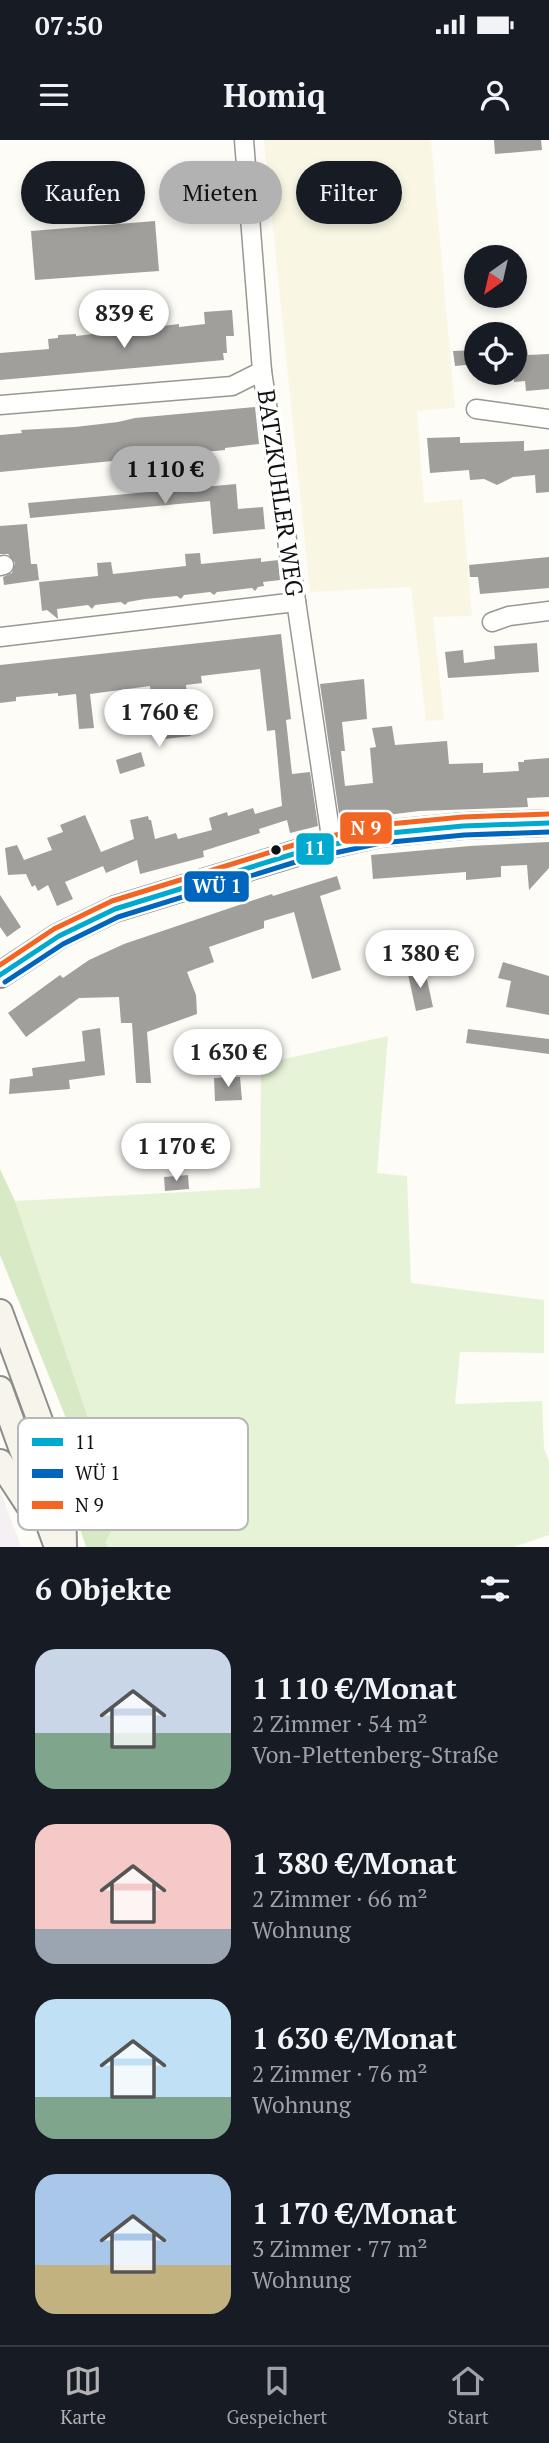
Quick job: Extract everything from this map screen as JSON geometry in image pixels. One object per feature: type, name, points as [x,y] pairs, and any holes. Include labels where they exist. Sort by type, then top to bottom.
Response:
[{"type":"main road","points":[[0,975],[59,936],[115,909],[332,844],[411,831],[549,823]]},
{"type":"main road","points":[[0,1312],[39,1418]]},
{"type":"main road","points":[[0,1389],[18,1437]]},
{"type":"main road","points":[[0,1462],[18,1488]]},
{"type":"main road","points":[[48,1530],[59,1546]]},
{"type":"street","name":"BATZKUHLER WEG","points":[[244,140],[262,371],[332,844]]},
{"type":"street","points":[[0,405],[232,386],[262,371]]},
{"type":"street","points":[[476,409],[549,419]]},
{"type":"street","points":[[0,637],[296,602]]},
{"type":"street","points":[[492,622],[509,616],[549,611]]},
{"type":"shaded area","points":[[264,140],[431,140],[455,408],[417,411],[424,503],[462,499],[472,616],[433,617],[444,720],[426,721],[411,587],[310,592],[273,224],[282,224],[282,161],[266,161]]},
{"type":"shaded area","points":[[0,1490],[21,1547],[0,1547]]},
{"type":"green space","points":[[388,1036],[377,1173],[407,1176],[411,1283],[544,1300],[544,1353],[460,1352],[455,1404],[542,1401],[544,1449],[549,1461],[549,1535],[514,1547],[108,1547],[106,1542],[112,1530],[248,1530],[248,1418],[88,1418],[15,1201],[260,1188],[261,1064]]},
{"type":"green space","points":[[0,1169],[15,1201],[88,1418],[66,1418],[0,1255]]},
{"type":"green space","points":[[81,1530],[112,1530],[106,1542],[108,1547],[86,1547]]},
{"type":"building","points":[[494,140],[541,140],[542,150],[495,154]]},
{"type":"building","points":[[155,221],[159,271],[35,280],[31,231],[145,224],[145,222]]},
{"type":"building","points":[[232,310],[234,336],[226,336],[227,353],[223,353],[224,360],[0,380],[0,353],[49,349],[48,339],[58,338],[58,335],[76,336],[110,330],[128,331],[179,324],[179,327],[205,324],[204,312]]},
{"type":"building","points":[[527,349],[528,355],[549,354],[549,389],[526,391]]},
{"type":"building","points":[[453,351],[464,351],[464,365],[455,366]]},
{"type":"building","points":[[255,407],[259,444],[225,450],[0,472],[0,435],[22,433],[21,430],[75,427],[135,418]]},
{"type":"building","points":[[460,437],[460,443],[524,441],[524,451],[549,449],[549,492],[536,493],[535,475],[513,477],[497,485],[484,479],[470,480],[469,470],[430,473],[427,438]]},
{"type":"building","points":[[236,484],[238,509],[263,507],[265,529],[213,534],[210,501],[30,518],[28,503]]},
{"type":"building","points":[[27,524],[31,564],[37,564],[39,580],[4,585],[3,577],[12,573],[15,563],[8,554],[0,554],[0,526]]},
{"type":"building","points":[[200,553],[201,564],[261,558],[261,562],[278,560],[280,580],[263,582],[264,586],[255,591],[252,588],[217,592],[214,595],[210,592],[184,595],[181,599],[177,596],[145,599],[125,605],[121,602],[95,605],[92,609],[88,605],[57,609],[58,619],[47,610],[42,611],[39,582],[98,576],[97,563],[111,562],[113,574],[186,566],[185,554]]},
{"type":"building","points":[[549,557],[549,588],[480,594],[478,577],[470,577],[469,565]]},
{"type":"building","points":[[281,634],[291,719],[286,720],[292,774],[310,772],[318,826],[290,833],[287,820],[259,829],[260,833],[203,851],[204,857],[140,874],[137,860],[106,873],[103,866],[65,882],[73,899],[57,906],[48,885],[38,891],[35,885],[32,887],[26,874],[8,875],[5,848],[17,845],[24,860],[52,850],[47,838],[63,832],[60,825],[85,815],[101,852],[134,839],[130,820],[148,816],[155,839],[176,833],[178,839],[212,830],[209,818],[227,812],[228,816],[253,808],[255,814],[282,806],[275,730],[267,731],[260,669],[201,676],[202,683],[186,685],[191,736],[155,740],[150,686],[90,694],[94,728],[79,729],[76,694],[16,697],[16,701],[0,703],[0,665]]},
{"type":"building","points":[[537,643],[539,672],[448,678],[445,652],[463,650],[464,663],[495,659],[494,646]]},
{"type":"building","points":[[364,679],[367,719],[342,722],[345,751],[341,751],[345,786],[373,783],[370,748],[376,747],[372,728],[392,726],[395,745],[447,741],[449,764],[483,763],[483,773],[519,771],[518,762],[549,758],[549,797],[527,798],[528,807],[419,811],[340,821],[320,684]]},
{"type":"building","points":[[141,752],[145,766],[120,774],[116,760]]},
{"type":"building","points":[[549,842],[549,868],[529,890],[527,865],[501,866],[501,877],[466,880],[466,872],[373,879],[371,855]]},
{"type":"building","points":[[337,876],[341,889],[320,896],[341,970],[312,979],[294,912],[264,921],[264,928],[209,947],[214,962],[187,972],[196,995],[197,1014],[147,1032],[151,1083],[136,1083],[132,1023],[121,1023],[119,997],[79,998],[26,1037],[8,1013],[60,975],[63,978],[89,960],[124,944],[272,894],[273,896]]},
{"type":"building","points":[[0,895],[21,927],[7,937],[0,927]]},
{"type":"building","points":[[503,962],[549,976],[549,1015],[506,1007],[511,981],[498,978]]},
{"type":"building","points":[[425,970],[433,1007],[416,1011],[408,974]]},
{"type":"building","points":[[100,1028],[105,1075],[69,1080],[70,1089],[9,1094],[10,1079],[33,1076],[32,1068],[85,1061],[82,1031]]},
{"type":"building","points":[[468,1029],[549,1039],[549,1054],[466,1043]]},
{"type":"building","points":[[240,1077],[242,1100],[215,1101],[214,1078]]},
{"type":"building","points":[[188,1175],[189,1189],[165,1191],[164,1177]]},
{"type":"transit line","points":[[0,965],[54,929],[112,901],[297,844],[379,825],[463,817],[549,814]]},
{"type":"transit line","name":"11","points":[[0,975],[59,936],[115,909],[300,852],[380,834],[463,826],[549,823]]},
{"type":"transit line","points":[[5,982],[63,944],[118,917],[302,860],[381,843],[464,835],[549,832]]}]
